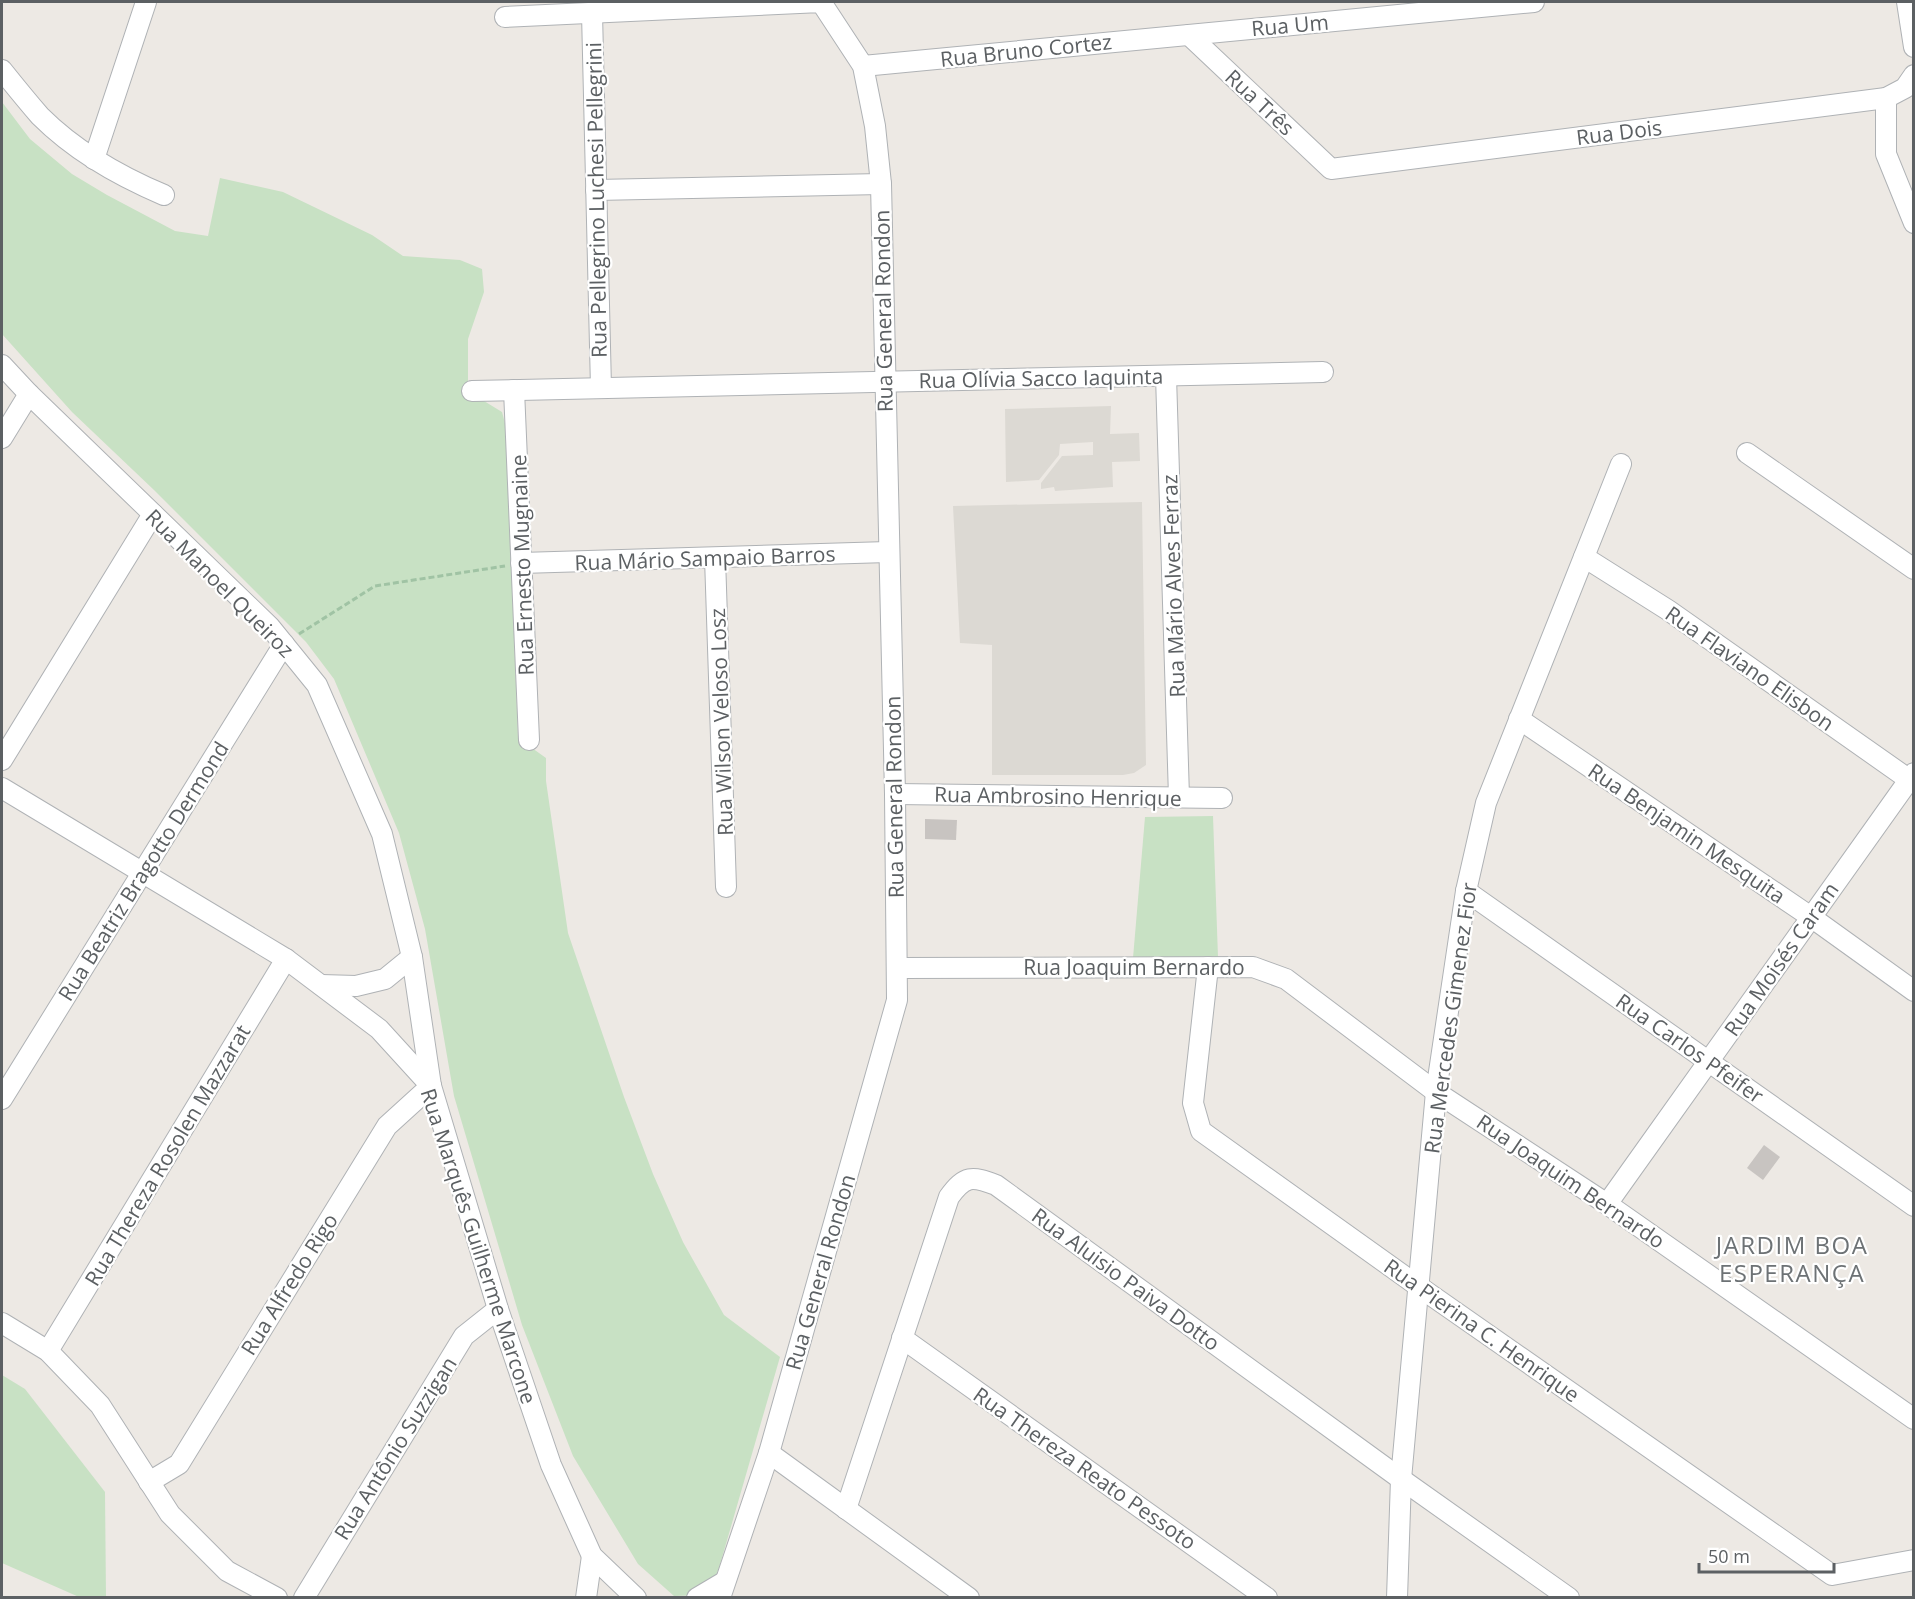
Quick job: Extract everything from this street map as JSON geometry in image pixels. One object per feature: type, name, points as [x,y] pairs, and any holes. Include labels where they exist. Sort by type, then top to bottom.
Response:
[{"type":"street","points":[[94,159],[146,2]]},
{"type":"street","points":[[505,17],[820,2]]},
{"type":"street","name":"Rua General Rondon","points":[[697,1598],[722,1590],[769,1453],[897,1000],[895,794],[881,184],[875,126],[863,66],[820,2]]},
{"type":"street","name":"Rua Um","points":[[1189,35],[1534,2]]},
{"type":"street","points":[[1907,2],[1914,47]]},
{"type":"street","name":"Rua Pellegrino Luchesi Pellegrini","points":[[592,13],[601,388]]},
{"type":"street","name":"Rua Bruno Cortez","points":[[863,66],[1189,35]]},
{"type":"street","name":"Rua Três","points":[[1189,35],[1331,169]]},
{"type":"street","points":[[2,70],[40,115],[72,144],[140,185],[164,195]]},
{"type":"street","name":"Rua Dois","points":[[1331,169],[1886,98],[1909,82]]},
{"type":"street","points":[[1886,98],[1886,154],[1914,223]]},
{"type":"street","points":[[596,190],[881,184]]},
{"type":"street","name":"Rua Manoel Queiroz","points":[[2,365],[29,394],[270,627],[317,685],[382,834],[412,957],[430,1086]]},
{"type":"street","name":"Rua Olívia Sacco Iaquinta","points":[[472,391],[1323,372]]},
{"type":"street","name":"Rua Mário Alves Ferraz","points":[[1166,376],[1179,797]]},
{"type":"street","name":"Rua Ernesto Mugnaine","points":[[514,390],[529,740]]},
{"type":"street","points":[[2,438],[29,394]]},
{"type":"street","points":[[1746,453],[1914,569]]},
{"type":"street","name":"Rua Mercedes Gimenez Fior","points":[[1396,1598],[1401,1479],[1436,1092],[1466,891],[1486,803],[1621,464]]},
{"type":"street","points":[[2,760],[153,514]]},
{"type":"street","name":"Rua Mário Sampaio Barros","points":[[521,563],[888,552]]},
{"type":"street","name":"Rua Flaviano Elisbon","points":[[1584,557],[1668,610],[1912,779]]},
{"type":"street","name":"Rua Wilson Veloso Losz","points":[[715,558],[726,887]]},
{"type":"street","name":"Rua Beatriz Bragotto Dermond","points":[[2,1099],[284,644]]},
{"type":"street","name":"Rua Benjamin Mesquita","points":[[1519,718],[1811,917],[1914,991]]},
{"type":"street","name":"Rua Moisés Caram","points":[[1607,1204],[1912,779]]},
{"type":"street","name":"Rua Marquês Guilherme Marcone","points":[[2,788],[286,959],[379,1029],[430,1086],[498,1309],[551,1465],[592,1556],[636,1598]]},
{"type":"street","name":"Rua Ambrosino Henrique","points":[[895,794],[1222,798]]},
{"type":"street","name":"Rua Carlos Pfeifer","points":[[1466,891],[1914,1206]]},
{"type":"street","points":[[321,985],[357,986],[385,978],[412,957]]},
{"type":"street","name":"Rua Thereza Rosolen Mazzarat","points":[[48,1351],[286,959]]},
{"type":"street","name":"Rua Pierina C. Henrique","points":[[1208,967],[1193,1102],[1201,1131],[1418,1286],[1832,1575],[1914,1560]]},
{"type":"street","name":"Rua Joaquim Bernardo","points":[[897,968],[1253,967],[1286,979],[1436,1092],[1607,1204],[1914,1419]]},
{"type":"street","name":"Rua Alfredo Rigo","points":[[149,1482],[179,1464],[387,1126],[430,1086]]},
{"type":"street","name":"Rua Aluisio Paiva Dotto","points":[[846,1509],[949,1197],[959,1183],[976,1178],[996,1185],[1569,1598]]},
{"type":"street","name":"Rua Antônio Suzzigan","points":[[304,1598],[464,1336],[498,1309]]},
{"type":"street","points":[[2,1323],[48,1351],[100,1405],[170,1514],[227,1571],[277,1598]]},
{"type":"street","name":"Rua Thereza Reato Pessoto","points":[[902,1338],[1267,1598]]},
{"type":"street","points":[[769,1453],[846,1509],[943,1590],[969,1598]]},
{"type":"street","points":[[586,1598],[592,1556]]},
{"type":"path","points":[[284,644],[375,586],[521,563]]},
{"type":"shaded area","points":[[1111,406],[1110,434],[1139,433],[1140,461],[1112,462],[1113,487],[1055,491],[1054,487],[1041,489],[1041,483],[1062,456],[1093,455],[1093,442],[1060,444],[1059,455],[1039,480],[1006,482],[1005,409]]},
{"type":"shaded area","points":[[1142,502],[1146,765],[1134,773],[1123,775],[992,775],[992,645],[960,643],[953,506]]},
{"type":"green space","points":[[2,102],[30,139],[72,174],[175,231],[208,236],[220,178],[283,192],[372,235],[403,256],[460,260],[482,269],[484,292],[468,339],[468,400],[484,401],[502,412],[506,427],[518,738],[546,758],[546,781],[568,933],[624,1097],[653,1174],[683,1242],[724,1315],[780,1357],[719,1568],[707,1595],[674,1596],[638,1564],[573,1456],[522,1325],[454,1096],[425,929],[399,833],[334,679],[306,642],[154,490],[72,412],[2,334]]},
{"type":"green space","points":[[1213,816],[1218,957],[1133,958],[1145,817]]},
{"type":"green space","points":[[2,1375],[25,1389],[105,1492],[106,1597],[79,1597],[2,1563]]},
{"type":"building","points":[[925,819],[957,820],[956,840],[925,839]]},
{"type":"building","points":[[1764,1145],[1780,1157],[1763,1180],[1747,1168]]},
{"type":"district","name":"JARDIM BOA ESPERANÇA","points":[[1792,1258]]}]
